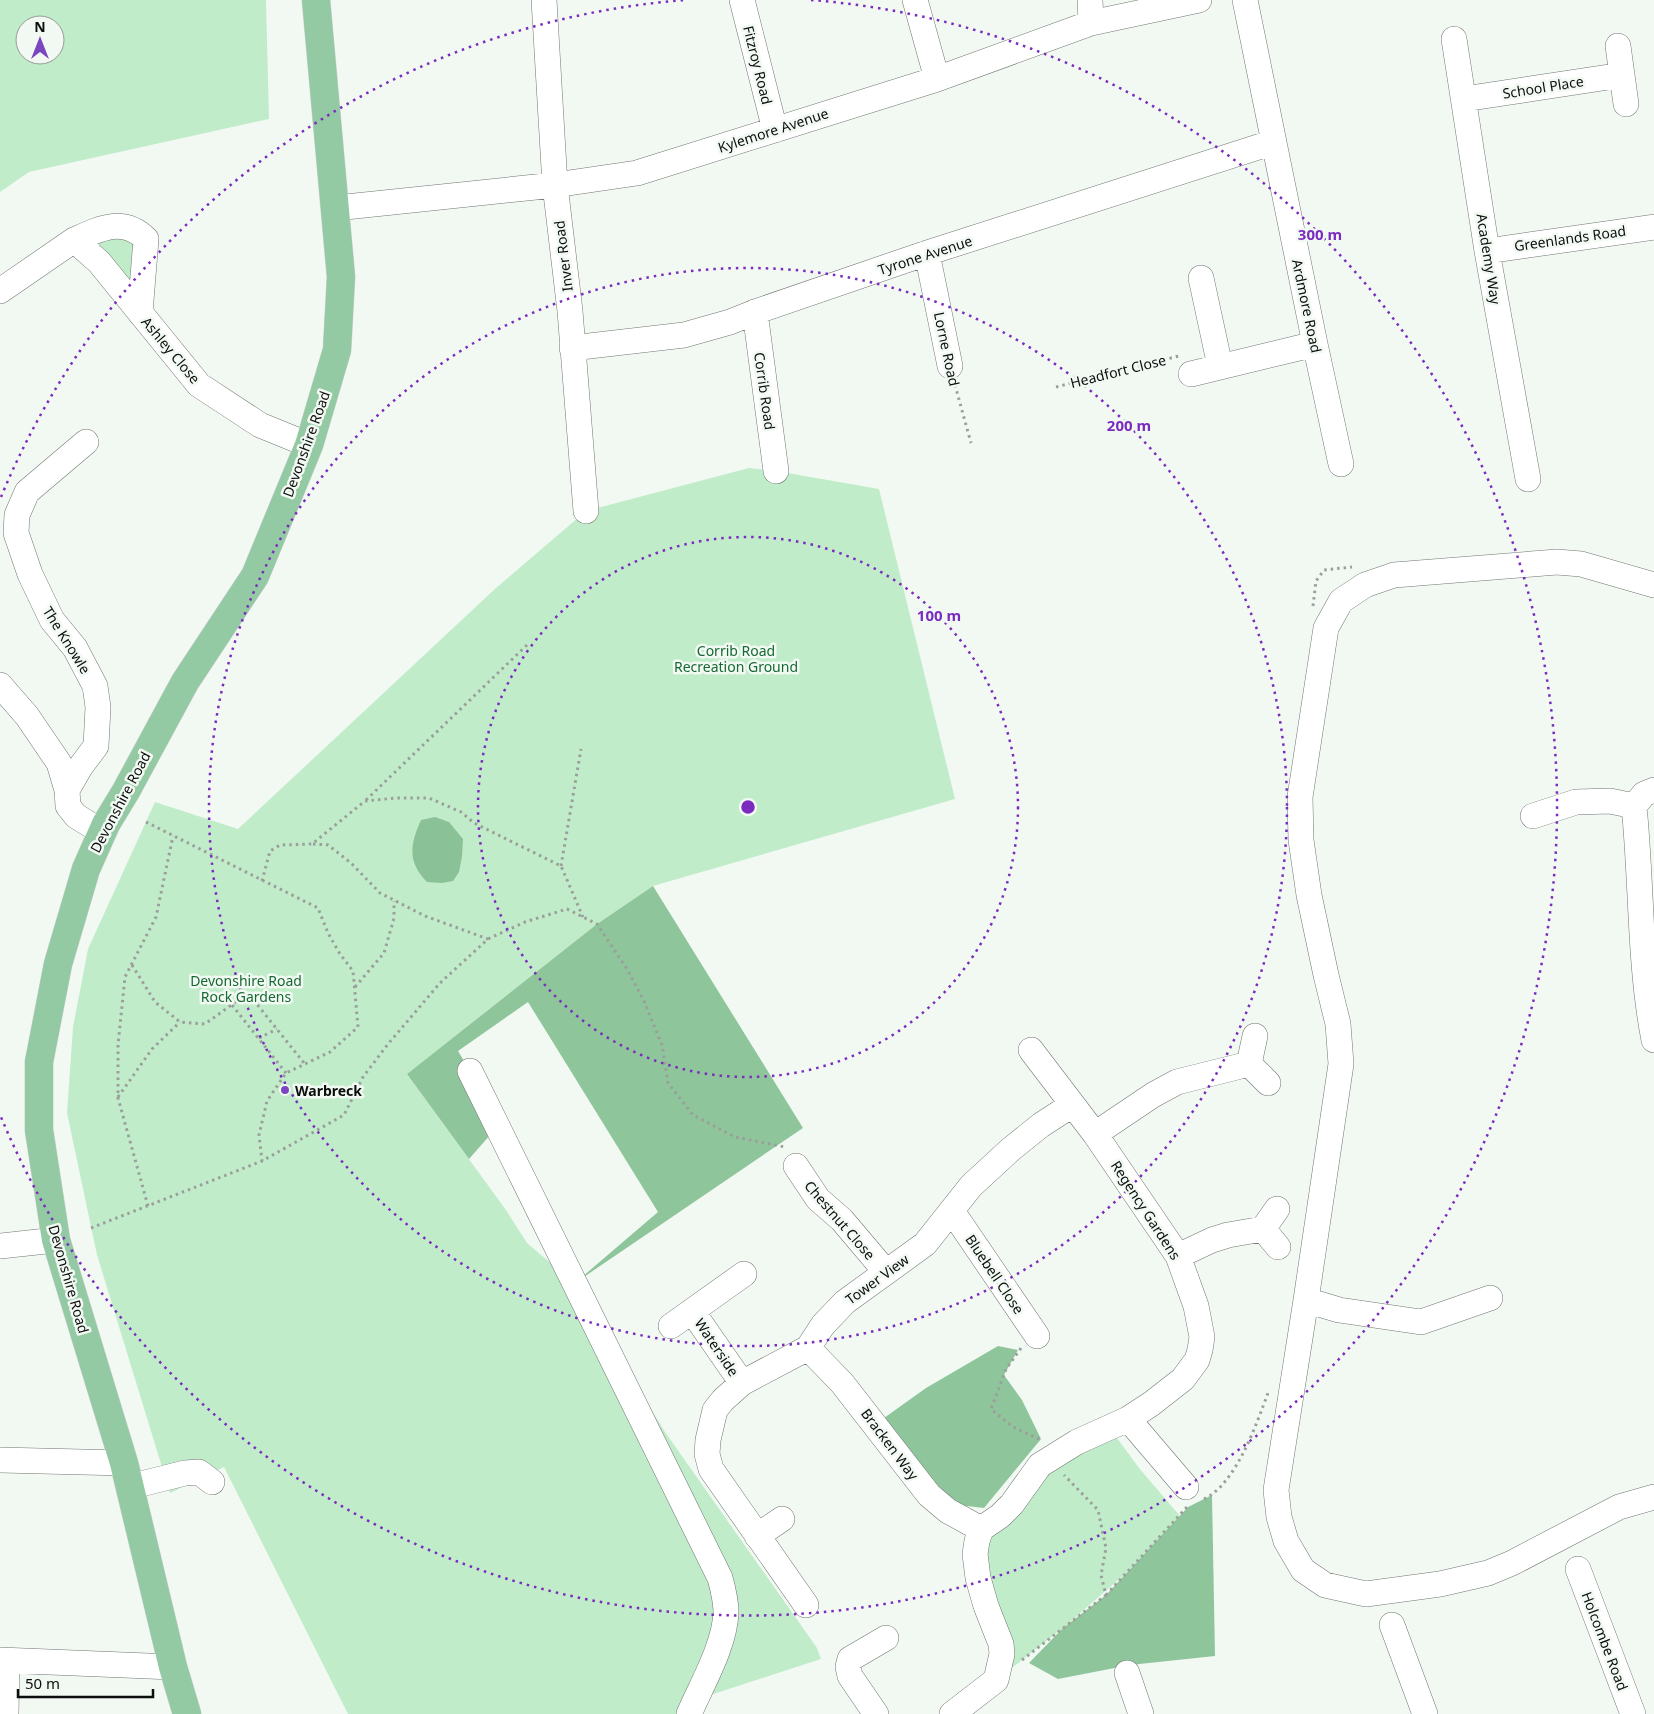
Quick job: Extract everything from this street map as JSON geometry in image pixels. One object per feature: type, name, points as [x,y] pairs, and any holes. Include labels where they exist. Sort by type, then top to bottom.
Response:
[{"type":"main road","name":"Devonshire Road","points":[[187,1714],[173,1667],[126,1475],[56,1240],[39,1130],[39,1062],[58,964],[86,870],[102,832],[185,682],[255,576],[309,445],[337,350],[341,277],[316,0]]},
{"type":"street","name":"Inver Road","points":[[544,0],[555,185],[570,311],[586,511]]},
{"type":"street","name":"Fitzroy Road","points":[[742,0],[775,130]]},
{"type":"street","points":[[915,0],[937,79]]},
{"type":"street","name":"Kylemore Avenue","points":[[336,208],[555,185],[637,174],[937,79],[1090,12],[1199,0]]},
{"type":"street","name":"Ardmore Road","points":[[1245,0],[1340,464]]},
{"type":"street","name":"Academy Way","points":[[1454,39],[1487,251],[1528,479]]},
{"type":"street","points":[[1618,46],[1626,104]]},
{"type":"street","name":"School Place","points":[[1464,99],[1622,75]]},
{"type":"street","name":"Tyrone Avenue","points":[[572,348],[684,335],[730,322],[928,253],[1274,142]]},
{"type":"street","name":"Ashley Close","points":[[0,291],[74,240],[103,227],[126,227],[138,231],[146,239],[140,313]]},
{"type":"street","name":"Greenlands Road","points":[[1487,251],[1654,227]]},
{"type":"street","name":"Ashley Close","points":[[74,240],[99,262],[199,385],[260,425],[309,445]]},
{"type":"street","name":"Lorne Road","points":[[928,253],[950,366]]},
{"type":"street","points":[[1201,278],[1220,366]]},
{"type":"street","name":"Corrib Road","points":[[755,312],[776,471]]},
{"type":"street","points":[[1190,374],[1315,344]]},
{"type":"street","name":"The Knowle","points":[[67,790],[81,766],[96,746],[98,707],[95,686],[75,648],[52,620],[30,574],[9,515],[28,492],[86,442]]},
{"type":"street","points":[[1654,585],[1581,564],[1557,562],[1394,575],[1365,585],[1340,602],[1326,628],[1300,797],[1301,840],[1309,895],[1338,1024],[1341,1064],[1276,1490],[1279,1517],[1286,1541],[1303,1570],[1325,1585],[1366,1594],[1440,1584],[1488,1573],[1512,1563],[1619,1507],[1654,1497]]},
{"type":"street","points":[[0,685],[27,716],[59,763],[67,790],[68,806],[76,816],[102,832]]},
{"type":"street","points":[[1654,790],[1644,794],[1634,806],[1646,978],[1650,1021],[1654,1040]]},
{"type":"street","points":[[1533,816],[1576,802],[1610,801],[1634,806]]},
{"type":"street","points":[[1249,1064],[1255,1036]]},
{"type":"street","name":"Regency Gardens","points":[[981,1529],[1000,1516],[1012,1504],[1040,1465],[1077,1442],[1128,1419],[1183,1379],[1197,1360],[1202,1337],[1196,1306],[1178,1256],[1095,1134],[1031,1050]]},
{"type":"street","points":[[1249,1064],[1268,1083]]},
{"type":"street","points":[[1095,1134],[1153,1095],[1177,1082],[1249,1064]]},
{"type":"street","points":[[470,1071],[720,1578],[726,1612],[723,1630],[689,1714]]},
{"type":"street","name":"Tower View","points":[[806,1605],[711,1468],[707,1454],[708,1440],[715,1410],[742,1383],[808,1348],[823,1325],[844,1302],[925,1244],[972,1186],[1010,1150],[1072,1105]]},
{"type":"street","name":"Chestnut Close","points":[[793,1157],[818,1199],[842,1220],[886,1272]]},
{"type":"street","name":"Bluebell Close","points":[[952,1211],[1037,1336]]},
{"type":"street","points":[[1178,1256],[1212,1240],[1228,1235],[1272,1228]]},
{"type":"street","points":[[0,1246],[56,1240]]},
{"type":"street","name":"Waterside","points":[[671,1326],[744,1274]]},
{"type":"street","points":[[1306,1300],[1339,1310],[1421,1322],[1490,1298]]},
{"type":"street","name":"Waterside","points":[[692,1311],[742,1383]]},
{"type":"street","name":"Bracken Way","points":[[808,1348],[853,1396],[929,1495],[948,1512],[981,1529]]},
{"type":"street","points":[[1128,1419],[1186,1486]]},
{"type":"street","points":[[0,1460],[126,1475],[199,1472],[212,1482]]},
{"type":"street","points":[[757,1536],[782,1519]]},
{"type":"street","points":[[952,1714],[996,1680],[1002,1654],[1001,1644],[986,1606],[976,1565],[977,1541],[981,1529]]},
{"type":"street","name":"Holcombe Road","points":[[1578,1569],[1633,1714]]},
{"type":"street","points":[[1392,1625],[1426,1714]]},
{"type":"street","points":[[876,1714],[850,1676],[848,1667],[850,1660],[886,1638]]},
{"type":"street","points":[[6,1714],[4,1660],[173,1667]]},
{"type":"street","points":[[1127,1673],[1141,1714]]},
{"type":"path","name":"Headfort Close","points":[[1056,387],[1182,355],[1190,374]]},
{"type":"path","name":"Lorne Road","points":[[950,366],[971,443]]},
{"type":"path","points":[[312,844],[365,801],[527,645]]},
{"type":"path","points":[[581,749],[561,866],[584,917]]},
{"type":"path","points":[[365,801],[396,798],[429,798],[461,812],[474,823],[561,866]]},
{"type":"path","points":[[146,822],[318,908],[328,933],[352,971],[358,1027],[330,1052],[286,1073],[268,1101],[259,1135],[262,1161]]},
{"type":"path","points":[[148,1206],[118,1098],[118,1045],[125,977],[156,917],[173,836]]},
{"type":"path","points":[[262,881],[270,850],[280,846],[328,844],[351,863],[380,894],[425,916],[488,939]]},
{"type":"path","points":[[354,988],[384,953],[394,918],[394,900]]},
{"type":"path","points":[[91,1228],[262,1161],[344,1115],[363,1077],[388,1044],[440,983],[488,939],[525,922],[567,909],[597,924],[627,968],[644,1001],[662,1045],[668,1083],[693,1115],[735,1137],[793,1157]]},
{"type":"path","points":[[132,964],[155,1002],[180,1022],[205,1024],[248,993],[305,1063]]},
{"type":"path","points":[[232,1004],[286,1073]]},
{"type":"path","points":[[118,1098],[152,1049],[180,1022]]},
{"type":"path","points":[[259,1038],[277,1028]]},
{"type":"path","points":[[996,1680],[1106,1595],[1101,1575],[1106,1548],[1098,1510],[1059,1470],[1040,1439],[1013,1427],[991,1409],[1006,1369],[1018,1350],[1037,1336]]},
{"type":"green space","points":[[0,0],[266,0],[269,119],[29,172],[0,192]]},
{"type":"green space","points":[[138,231],[140,313],[74,240]]},
{"type":"green space","points":[[749,468],[879,489],[955,799],[653,886],[597,924],[407,1074],[506,1210],[527,1243],[560,1271],[603,1332],[665,1432],[817,1648],[821,1659],[698,1699],[689,1714],[348,1714],[224,1467],[170,1493],[97,1255],[67,1113],[73,1027],[88,949],[155,802],[238,829],[496,588],[586,511]]},
{"type":"green space","points":[[1117,1438],[1139,1468],[1180,1516],[1125,1574],[1063,1628],[1008,1671],[984,1562],[988,1540],[1040,1477],[1059,1463]]},
{"type":"shaded area","points":[[435,817],[449,822],[463,839],[459,872],[453,881],[442,883],[427,882],[413,860],[414,837],[421,820]]},
{"type":"shaded area","points":[[653,886],[803,1128],[575,1283],[658,1212],[528,1002],[458,1051],[498,1126],[469,1159],[407,1074],[597,924]]},
{"type":"shaded area","points":[[998,1346],[1018,1350],[1004,1375],[1022,1400],[1041,1439],[984,1508],[958,1505],[920,1468],[884,1418],[926,1388]]},
{"type":"shaded area","points":[[1212,1495],[1215,1656],[1130,1665],[1058,1679],[1029,1663],[1063,1628],[1106,1595],[1188,1507]]},
{"type":"place","name":"Warbreck","points":[[285,1090]]},
{"type":"park label","name":"Corrib Road Recreation Ground","points":[[736,658]]},
{"type":"park label","name":"Devonshire Road Rock Gardens","points":[[246,988]]}]
